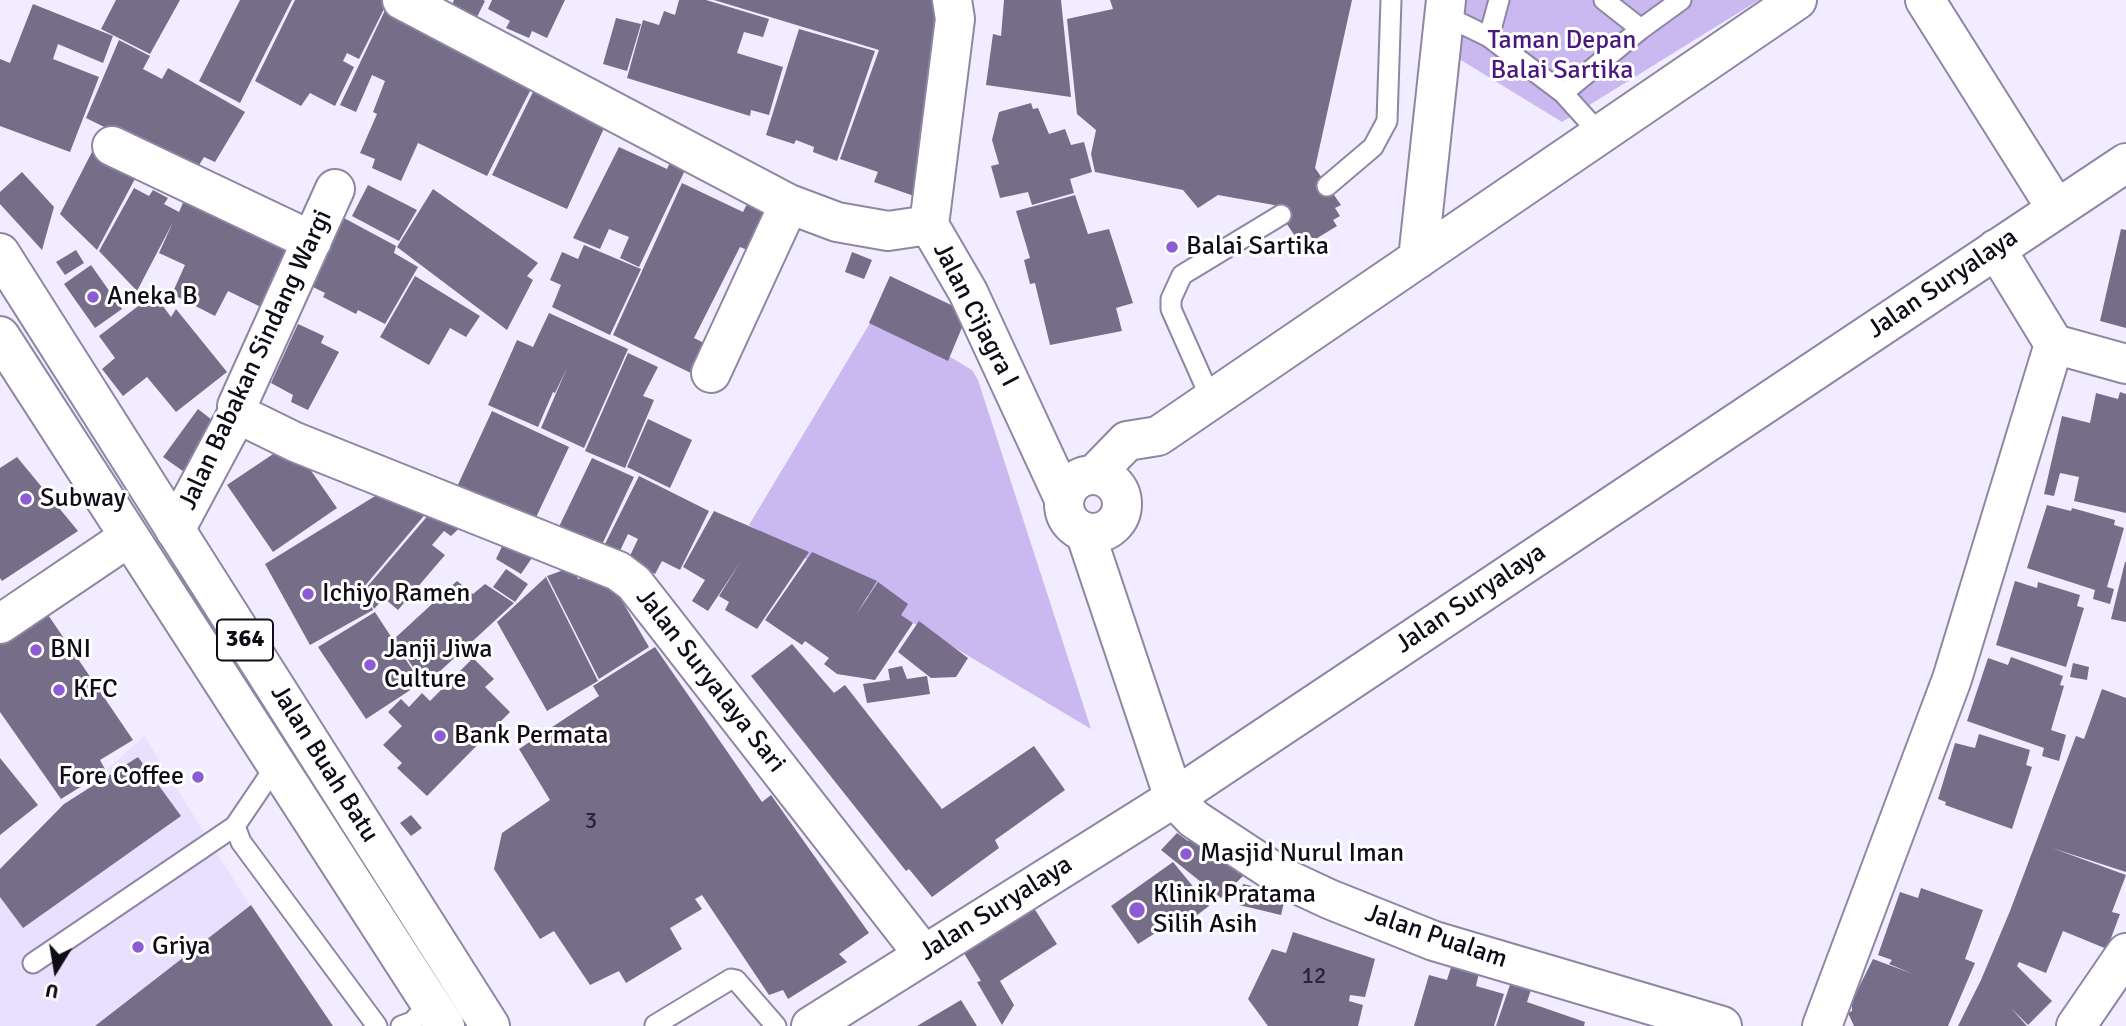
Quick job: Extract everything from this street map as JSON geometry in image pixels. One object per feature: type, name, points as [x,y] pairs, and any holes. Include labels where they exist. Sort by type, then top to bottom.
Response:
[{"type":"street","points":[[402,0],[789,204],[837,222],[888,231],[929,225]]},
{"type":"street","name":"Jalan Cijagra I","points":[[952,0],[955,19],[929,225],[968,292],[1046,458],[1079,484]]},
{"type":"street","points":[[1174,798],[1092,539],[1072,525],[1065,513],[1079,484],[1127,441],[1158,436],[1797,0]]},
{"type":"street","points":[[1926,0],[2056,208]]},
{"type":"street","points":[[1418,259],[1445,8]]},
{"type":"street","points":[[111,146],[312,241]]},
{"type":"street","name":"Jalan Suryalaya","points":[[811,1026],[1174,798],[2126,163]]},
{"type":"street","name":"Jalan Babakan Sindang Wargi","points":[[176,530],[238,412],[237,406],[335,189]]},
{"type":"street","points":[[710,373],[789,204]]},
{"type":"street","points":[[1996,249],[2054,344],[2126,364]]},
{"type":"street","name":"Jalan Buah Batu","points":[[0,253],[490,1026]]},
{"type":"street","name":"Jalan Buah Batu","points":[[0,336],[438,1015]]},
{"type":"street","points":[[1822,1026],[1952,679],[2054,344]]},
{"type":"street","name":"Jalan Suryalaya Sari","points":[[238,412],[295,442],[618,571],[634,583],[924,955]]},
{"type":"street","points":[[1092,539],[1111,527],[1119,516],[1122,502],[1147,461],[1158,436]]},
{"type":"street","points":[[1079,484],[1107,479],[1118,489],[1122,502]]},
{"type":"street","points":[[0,624],[129,537]]},
{"type":"street","name":"Jalan Pualam","points":[[1174,798],[1194,818],[1282,877],[1329,899],[1434,941],[1722,1026]]},
{"type":"street","points":[[2076,1026],[2126,953]]},
{"type":"lane","points":[[1327,186],[1373,147],[1387,121],[1391,0]]},
{"type":"lane","points":[[1489,37],[1499,0]]},
{"type":"lane","points":[[1604,0],[1641,29]]},
{"type":"lane","points":[[1563,93],[1681,0]]},
{"type":"lane","points":[[1445,8],[1489,37],[1563,93],[1600,134]]},
{"type":"lane","points":[[1211,399],[1171,309],[1171,299],[1182,275],[1281,215]]},
{"type":"lane","points":[[33,963],[235,826],[277,764]]},
{"type":"lane","points":[[235,826],[241,842],[377,1026]]},
{"type":"lane","points":[[655,1025],[731,979],[736,980],[776,1026]]},
{"type":"lane","points":[[401,1026],[438,1015]]},
{"type":"shaded area","name":"Griya","points":[[144,736],[325,1026],[0,1026],[0,868]]},
{"type":"green space","name":"Taman Depan Balai Sartika","points":[[1458,0],[1759,0],[1562,122],[1451,54]]},
{"type":"green space","points":[[876,313],[972,370],[978,380],[1091,729],[749,525]]},
{"type":"building","points":[[116,0],[180,0],[150,54],[101,29]]},
{"type":"building","points":[[240,0],[292,0],[240,103],[199,81]]},
{"type":"building","points":[[295,0],[381,0],[387,3],[359,59],[347,53],[343,61],[354,67],[335,106],[310,93],[301,106],[255,81]]},
{"type":"building","points":[[454,0],[485,1],[475,21],[450,9]]},
{"type":"building","points":[[492,0],[565,0],[547,38],[532,31],[529,38],[506,28],[510,21],[488,9]]},
{"type":"building","points":[[679,0],[706,0],[769,19],[763,37],[744,32],[737,53],[783,67],[769,115],[751,110],[750,116],[627,78],[643,20],[659,25],[664,11],[675,15]]},
{"type":"building","points":[[714,0],[943,0],[914,196],[874,182],[878,172],[840,159],[879,50]]},
{"type":"building","points":[[1004,0],[1061,0],[1071,97],[986,85],[993,34],[1001,36]]},
{"type":"building","points":[[1110,0],[1352,0],[1315,168],[1341,205],[1335,208],[1340,216],[1333,220],[1337,226],[1314,240],[1308,234],[1302,238],[1295,236],[1274,205],[1218,195],[1198,208],[1183,190],[1095,172],[1091,154],[1096,130],[1077,114],[1067,19],[1113,9]]},
{"type":"building","points":[[33,4],[113,36],[103,63],[58,44],[53,59],[99,77],[70,152],[0,126],[0,59],[10,63]]},
{"type":"building","points":[[388,4],[534,83],[487,176],[418,143],[401,181],[372,168],[375,159],[360,153],[377,114],[373,112],[385,81],[372,75],[356,112],[340,105]]},
{"type":"building","points":[[616,18],[641,24],[627,71],[603,64]]},
{"type":"building","points":[[799,29],[875,51],[837,161],[813,152],[814,147],[796,140],[794,144],[766,135]]},
{"type":"building","points":[[119,40],[150,56],[143,69],[162,79],[168,68],[245,112],[215,162],[204,157],[195,172],[86,118]]},
{"type":"building","points":[[533,92],[605,126],[567,209],[492,175]]},
{"type":"building","points":[[1031,103],[1033,109],[1038,108],[1049,134],[1065,129],[1071,145],[1084,142],[1092,172],[1070,179],[1074,193],[1032,205],[1028,192],[1000,198],[991,166],[999,164],[992,140],[999,112]]},
{"type":"building","points":[[619,147],[667,169],[672,158],[687,166],[639,267],[620,258],[629,237],[609,229],[600,249],[573,238]]},
{"type":"building","points":[[93,150],[137,175],[97,250],[60,214]]},
{"type":"building","points":[[22,172],[54,207],[42,250],[0,204],[0,192]]},
{"type":"building","points":[[682,183],[743,212],[750,198],[771,209],[752,252],[740,247],[694,338],[710,346],[695,375],[613,335]]},
{"type":"building","points":[[368,185],[417,210],[399,241],[352,216]]},
{"type":"building","points":[[134,188],[149,196],[153,190],[168,198],[164,204],[179,212],[186,196],[296,248],[267,310],[228,291],[215,316],[172,294],[185,265],[159,253],[173,222],[137,291],[99,251]]},
{"type":"building","points":[[433,189],[538,263],[527,276],[533,280],[507,330],[397,247]]},
{"type":"building","points":[[1075,195],[1088,234],[1109,229],[1133,303],[1116,308],[1122,331],[1050,345],[1035,283],[1030,284],[1024,260],[1030,258],[1016,211]]},
{"type":"building","points":[[344,218],[396,246],[394,253],[418,267],[385,324],[358,310],[356,314],[323,297],[325,293],[309,285]]},
{"type":"building","points":[[2121,229],[2126,230],[2126,328],[2100,321]]},
{"type":"building","points":[[584,245],[641,269],[610,335],[552,307],[561,285],[550,280],[562,252],[578,259]]},
{"type":"building","points":[[76,250],[84,263],[65,275],[56,262]]},
{"type":"building","points":[[852,252],[872,260],[864,279],[845,272]]},
{"type":"building","name":"Aneka B","points":[[91,265],[122,309],[95,328],[64,284]]},
{"type":"building","points":[[415,276],[480,316],[466,337],[450,328],[429,365],[380,337]]},
{"type":"building","points":[[890,276],[968,313],[948,361],[869,323]]},
{"type":"building","points":[[154,294],[171,317],[176,309],[227,372],[176,412],[147,377],[123,396],[102,369],[115,358],[99,336]]},
{"type":"building","points":[[549,313],[628,349],[584,448],[541,428],[567,368],[538,427],[488,405],[517,340],[533,347]]},
{"type":"building","points":[[298,324],[324,336],[321,343],[339,352],[308,410],[291,402],[293,395],[271,383]]},
{"type":"building","points":[[628,353],[658,367],[643,396],[654,400],[625,468],[585,451]]},
{"type":"building","points":[[2120,392],[2126,394],[2126,513],[2074,501],[2079,477],[2060,473],[2054,496],[2044,494],[2062,416],[2090,423],[2096,393],[2118,399]]},
{"type":"building","points":[[198,409],[221,427],[187,474],[163,457]]},
{"type":"building","points":[[492,411],[569,447],[532,526],[455,491]]},
{"type":"building","points":[[648,419],[692,440],[670,488],[627,467]]},
{"type":"building","points":[[291,442],[337,508],[273,552],[227,485]]},
{"type":"building","name":"Subway","points":[[17,457],[78,531],[2,581],[0,468]]},
{"type":"building","points":[[592,458],[634,477],[598,553],[556,533]]},
{"type":"building","points":[[639,476],[709,511],[680,570],[662,561],[655,574],[628,560],[638,539],[628,534],[617,557],[602,550]]},
{"type":"building","points":[[393,485],[433,505],[364,587],[373,610],[310,645],[265,564]]},
{"type":"building","points":[[2047,505],[2071,511],[2072,508],[2115,520],[2114,525],[2124,528],[2107,587],[2114,589],[2110,604],[2093,599],[2095,590],[2027,568]]},
{"type":"building","points":[[436,506],[469,519],[451,536],[444,531],[432,545],[445,555],[398,610],[384,598],[374,609],[366,588]]},
{"type":"building","points":[[714,511],[809,552],[757,629],[725,610],[729,602],[719,596],[741,561],[708,611],[692,601],[705,580],[683,567]]},
{"type":"building","points":[[506,538],[536,552],[521,574],[496,559]]},
{"type":"building","points":[[812,552],[877,581],[856,615],[878,582],[908,604],[901,615],[913,623],[875,680],[837,674],[824,664],[829,658],[805,641],[802,645],[765,620]]},
{"type":"building","points":[[2126,562],[2126,622],[2111,619]]},
{"type":"building","points":[[572,567],[578,579],[605,572],[649,647],[599,679],[547,576]]},
{"type":"building","points":[[506,569],[528,584],[515,602],[493,587]]},
{"type":"building","points":[[546,577],[598,681],[547,711],[497,622]]},
{"type":"building","points":[[457,581],[473,594],[485,584],[514,603],[425,685],[394,639]]},
{"type":"building","points":[[2015,581],[2037,588],[2038,582],[2080,595],[2077,606],[2084,608],[2066,667],[1996,645]]},
{"type":"building","points":[[40,603],[133,740],[100,760],[106,771],[61,799],[0,712],[0,630]]},
{"type":"building","name":"Janji Jiwa Culture","points":[[375,612],[421,683],[366,719],[318,647]]},
{"type":"building","points":[[919,621],[968,658],[956,677],[931,678],[898,652]]},
{"type":"building","points":[[792,644],[834,693],[845,685],[942,809],[1034,746],[1065,790],[995,840],[999,848],[932,897],[909,869],[906,871],[751,676]]},
{"type":"building","points":[[655,647],[762,802],[771,795],[869,933],[839,954],[847,962],[788,999],[783,990],[769,995],[702,895],[695,899],[702,909],[670,928],[682,949],[626,983],[619,971],[590,985],[554,931],[540,939],[494,869],[502,833],[550,800],[519,749],[599,696],[593,686]]},
{"type":"building","points":[[2011,657],[2063,676],[2060,685],[2064,686],[2051,730],[2066,735],[2059,761],[2042,756],[2044,748],[1967,721],[1988,658],[2008,665]]},
{"type":"building","name":"Bank Permata","points":[[473,658],[494,679],[485,687],[510,712],[427,796],[397,768],[402,763],[383,745],[402,726],[388,712],[401,699],[409,707],[422,693],[430,701]]},
{"type":"building","points":[[2073,663],[2089,667],[2087,680],[2070,677]]},
{"type":"building","points":[[902,666],[907,679],[927,676],[930,694],[867,703],[863,684],[890,680],[888,669]]},
{"type":"building","points":[[2102,689],[2126,698],[2126,872],[2052,848],[2126,875],[2112,912],[2120,914],[2107,949],[2063,931],[2046,973],[2019,962],[2017,966],[2052,1001],[2028,1025],[2011,1008],[2027,1026],[1958,1026],[2010,911],[2076,736],[2084,739]]},
{"type":"building","points":[[1979,734],[2030,750],[2026,765],[2032,767],[2012,829],[1945,805],[1946,802],[1938,799],[1955,743],[1975,748]]},
{"type":"building","points":[[138,757],[181,816],[23,928],[0,897],[0,869],[64,804]]},
{"type":"building","points":[[0,758],[38,805],[0,835]]},
{"type":"building","points":[[411,815],[422,828],[411,836],[400,823]]},
{"type":"building","points":[[1201,825],[1250,869],[1221,898],[1161,850],[1177,833],[1188,841]]},
{"type":"building","points":[[1173,862],[1209,906],[1175,932],[1168,925],[1138,944],[1111,906]]},
{"type":"building","points":[[1243,884],[1286,894],[1281,915],[1239,905]]},
{"type":"building","points":[[1921,888],[1983,910],[1965,959],[1975,963],[1948,1026],[1854,1026],[1848,1013],[1852,1011],[1852,1001],[1873,959],[1913,974],[1889,964],[1892,960],[1878,955],[1900,892],[1918,898]]},
{"type":"building","points":[[1030,902],[1057,944],[1000,981],[1014,1005],[1002,1025],[977,982],[981,981],[959,945]]},
{"type":"building","points":[[251,905],[333,1026],[95,1026]]},
{"type":"building","points":[[1293,932],[1375,959],[1365,997],[1350,995],[1349,1001],[1363,1005],[1358,1026],[1268,1026],[1248,999],[1272,949],[1286,953]]},
{"type":"building","points":[[1453,961],[1480,968],[1476,986],[1504,994],[1494,1026],[1414,1026],[1429,975],[1447,980]]},
{"type":"building","points":[[1513,976],[1533,983],[1527,1002],[1585,1022],[1584,1026],[1496,1026]]},
{"type":"building","points":[[961,1000],[977,1026],[917,1026]]},
{"type":"place","name":"Balai Sartika","points":[[1172,247]]},
{"type":"place","name":"Aneka B","points":[[93,297]]},
{"type":"place","name":"Subway","points":[[26,499]]},
{"type":"place","name":"Ichiyo Ramen","points":[[308,594]]},
{"type":"place","name":"BNI","points":[[36,650]]},
{"type":"place","name":"Janji Jiwa Culture","points":[[370,665]]},
{"type":"place","name":"KFC","points":[[59,690]]},
{"type":"place","name":"Bank Permata","points":[[440,736]]},
{"type":"place","name":"Fore Coffee","points":[[198,777]]},
{"type":"place","name":"Masjid Nurul Iman","points":[[1186,854]]},
{"type":"place","name":"Klinik Pratama Silih Asih","points":[[1137,910]]},
{"type":"place","name":"Griya","points":[[138,947]]}]
